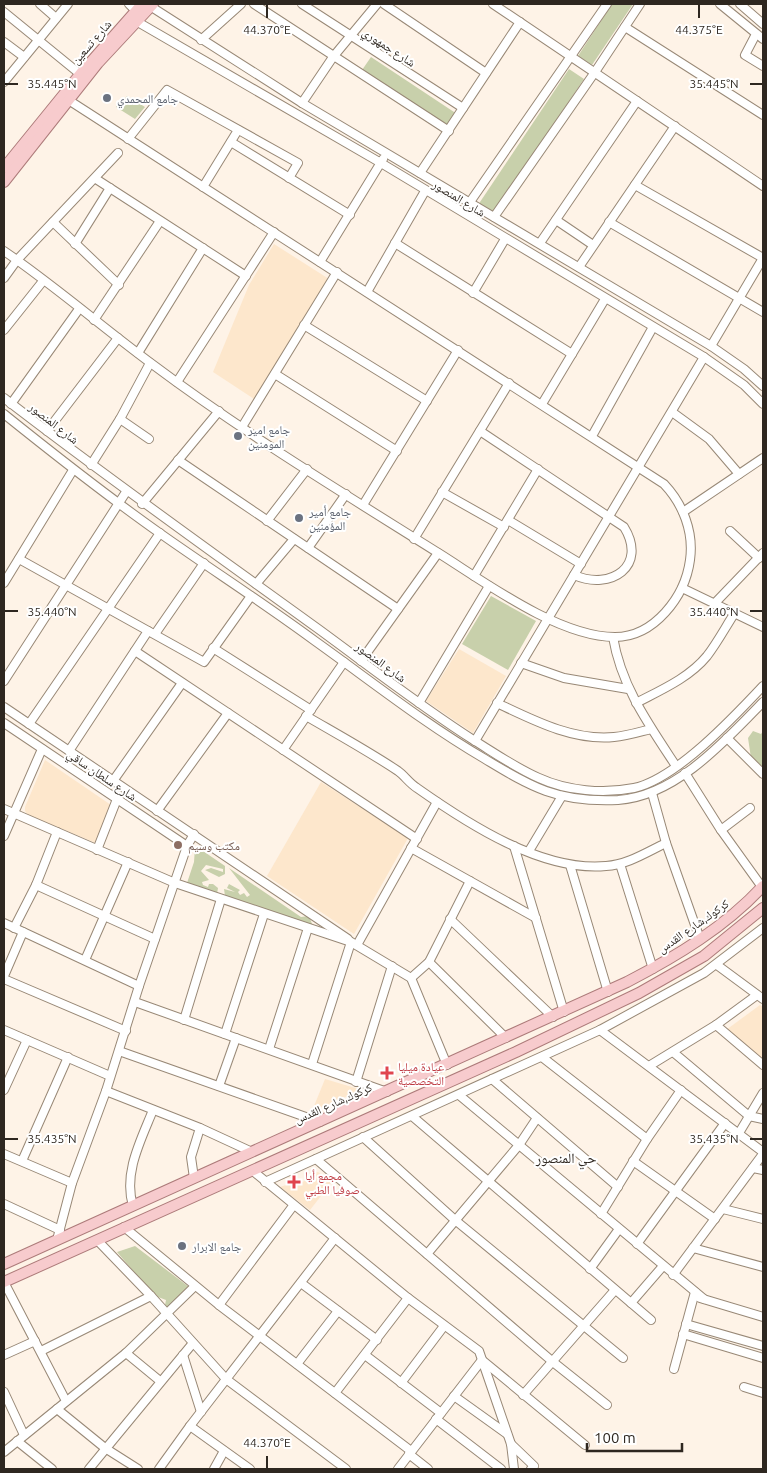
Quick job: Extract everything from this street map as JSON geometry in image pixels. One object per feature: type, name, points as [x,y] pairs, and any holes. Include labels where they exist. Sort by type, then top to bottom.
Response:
[{"type":"main road","name":"شارع تسعين","points":[[4,168],[80,74],[141,8]]},
{"type":"main road","name":"شارع تسعين","points":[[4,182],[70,101],[141,8]]},
{"type":"main road","name":"كركوك,شارع القدس","points":[[4,1264],[58,1235],[148,1199],[608,992],[653,969],[700,939],[763,886]]},
{"type":"main road","points":[[4,1282],[516,1052],[639,993],[698,960],[732,936],[763,908]]},
{"type":"main road","points":[[594,998],[601,1011]]},
{"type":"main road","points":[[148,1199],[156,1213]]},
{"type":"street","points":[[40,4],[56,18]]},
{"type":"street","points":[[4,81],[68,4]]},
{"type":"street","points":[[201,40],[241,4]]},
{"type":"street","points":[[254,4],[449,131]]},
{"type":"street","name":"شارع جمهوري","points":[[302,4],[463,108]]},
{"type":"street","points":[[302,103],[333,57],[377,4]]},
{"type":"street","points":[[384,4],[486,73]]},
{"type":"street","points":[[493,4],[763,186]]},
{"type":"street","points":[[494,217],[640,4]]},
{"type":"street","points":[[720,4],[760,36],[745,54],[763,66]]},
{"type":"street","points":[[740,4],[763,24]]},
{"type":"street","points":[[470,202],[572,56],[604,5]]},
{"type":"street","name":"شارع المنصور","points":[[141,8],[201,40],[302,103],[629,296],[744,368],[763,386]]},
{"type":"street","name":"شارع المنصور","points":[[141,8],[425,191],[704,357],[744,385],[763,404]]},
{"type":"street","points":[[4,12],[80,74]]},
{"type":"street","points":[[420,173],[520,22]]},
{"type":"street","points":[[625,27],[763,115]]},
{"type":"street","points":[[4,42],[24,57]]},
{"type":"street","points":[[128,139],[167,90],[298,164],[289,178]]},
{"type":"street","points":[[4,251],[150,363],[242,427],[489,586],[548,618],[596,635],[613,637],[636,634],[653,625],[682,588],[691,552],[683,512],[677,499],[664,484],[639,466],[70,101]]},
{"type":"street","points":[[540,243],[637,101]]},
{"type":"street","points":[[579,266],[675,126]]},
{"type":"street","points":[[203,186],[238,130]]},
{"type":"street","points":[[231,142],[350,214]]},
{"type":"street","points":[[4,278],[17,260],[96,179],[118,153]]},
{"type":"street","points":[[320,262],[386,153]]},
{"type":"street","points":[[96,179],[246,276]]},
{"type":"street","points":[[635,185],[763,258],[711,346]]},
{"type":"street","points":[[75,244],[110,188]]},
{"type":"street","points":[[367,292],[425,191]]},
{"type":"street","points":[[556,220],[594,245]]},
{"type":"street","points":[[94,320],[160,221]]},
{"type":"street","points":[[53,222],[119,285]]},
{"type":"street","points":[[609,222],[763,312]]},
{"type":"street","points":[[177,382],[274,232]]},
{"type":"street","points":[[473,293],[505,239]]},
{"type":"street","points":[[395,243],[572,354]]},
{"type":"street","points":[[138,353],[202,248]]},
{"type":"street","points":[[242,427],[337,272]]},
{"type":"street","points":[[4,330],[43,281]]},
{"type":"street","points":[[622,309],[629,296]]},
{"type":"street","points":[[542,404],[605,299]]},
{"type":"street","points":[[11,404],[80,309]]},
{"type":"street","points":[[304,325],[427,401]]},
{"type":"street","points":[[592,436],[653,327]]},
{"type":"street","points":[[48,431],[118,338]]},
{"type":"street","points":[[363,505],[458,350]]},
{"type":"street","points":[[475,741],[704,357]]},
{"type":"street","points":[[91,465],[120,419],[150,363]]},
{"type":"street","points":[[275,374],[397,451]]},
{"type":"street","points":[[414,539],[509,383]]},
{"type":"street","name":"شارع المنصور","points":[[4,398],[142,504],[256,584],[419,703],[475,741],[540,779],[577,789],[596,791],[634,788],[649,783],[676,766],[734,716],[763,686]]},
{"type":"street","points":[[142,504],[219,410]]},
{"type":"street","points":[[672,412],[709,439],[739,474]]},
{"type":"street","name":"شارع المنصور","points":[[4,414],[73,470],[313,639],[441,732],[519,778],[562,796],[618,800],[652,794],[685,773],[743,723],[763,702]]},
{"type":"street","points":[[120,419],[149,439]]},
{"type":"street","points":[[480,431],[624,527],[628,534],[631,549],[628,563],[618,576],[608,580],[593,581],[574,575]]},
{"type":"street","points":[[683,512],[763,458]]},
{"type":"street","points":[[178,460],[398,609]]},
{"type":"street","points":[[267,521],[307,469]]},
{"type":"street","points":[[474,576],[538,469]]},
{"type":"street","points":[[4,583],[73,470]]},
{"type":"street","points":[[4,682],[126,492]]},
{"type":"street","points":[[442,492],[581,564]]},
{"type":"street","points":[[308,548],[346,494]]},
{"type":"street","points":[[714,604],[761,556],[730,531]]},
{"type":"street","points":[[28,724],[160,533]]},
{"type":"street","points":[[256,584],[294,539]]},
{"type":"street","points":[[361,661],[438,553]]},
{"type":"street","points":[[19,559],[204,662],[251,596]]},
{"type":"street","points":[[69,751],[135,651],[152,633],[204,563]]},
{"type":"street","points":[[419,703],[489,586]]},
{"type":"street","points":[[682,588],[763,627]]},
{"type":"street","points":[[636,703],[666,688],[693,670],[706,657],[734,614]]},
{"type":"street","points":[[313,639],[320,630]]},
{"type":"street","points":[[613,637],[620,669],[628,689],[676,766]]},
{"type":"street","points":[[213,648],[397,770],[413,786],[437,802],[514,846],[570,864],[595,867],[620,864],[666,844]]},
{"type":"street","points":[[135,651],[417,838]]},
{"type":"street","points":[[283,750],[344,662]]},
{"type":"street","points":[[521,663],[571,679],[628,689]]},
{"type":"street","points":[[113,781],[182,683]]},
{"type":"street","points":[[497,703],[532,719],[581,735],[614,737],[651,728]]},
{"type":"street","points":[[4,708],[354,943],[412,978],[447,1065]]},
{"type":"street","points":[[157,811],[228,713]]},
{"type":"street","points":[[734,716],[743,723]]},
{"type":"street","name":"شارع سلطان ساقي","points":[[4,724],[187,846]]},
{"type":"street","points":[[726,738],[763,774]]},
{"type":"street","points":[[4,836],[42,749]]},
{"type":"street","points":[[685,773],[721,830],[763,886]]},
{"type":"street","points":[[652,794],[666,844],[700,939]]},
{"type":"street","points":[[529,851],[562,796]]},
{"type":"street","points":[[97,850],[117,799]]},
{"type":"street","points":[[312,1064],[354,943],[412,848],[437,802]]},
{"type":"street","points":[[721,830],[750,808]]},
{"type":"street","points":[[4,809],[175,883],[354,943]]},
{"type":"street","points":[[14,928],[36,885],[57,832]]},
{"type":"street","points":[[4,1204],[58,1235],[72,1183],[106,1091],[139,986],[187,846],[194,834]]},
{"type":"street","points":[[514,846],[564,1012]]},
{"type":"street","points":[[412,848],[536,918]]},
{"type":"street","points":[[84,960],[128,862]]},
{"type":"street","points":[[570,864],[608,992]]},
{"type":"street","points":[[620,864],[653,969]]},
{"type":"street","points":[[412,978],[429,962],[470,881]]},
{"type":"street","points":[[36,885],[155,940]]},
{"type":"street","points":[[184,1020],[221,899]]},
{"type":"street","points":[[225,1034],[264,914]]},
{"type":"street","points":[[450,919],[553,1018]]},
{"type":"street","points":[[4,923],[139,986]]},
{"type":"street","points":[[269,1049],[308,928]]},
{"type":"street","points":[[23,932],[4,978],[126,1032]]},
{"type":"street","points":[[264,1182],[600,1030],[717,965],[761,933]]},
{"type":"street","points":[[429,962],[506,1038]]},
{"type":"street","points":[[649,1066],[760,997],[717,965]]},
{"type":"street","points":[[356,1082],[392,966]]},
{"type":"street","points":[[134,1002],[387,1092]]},
{"type":"street","points":[[716,1025],[763,1065]]},
{"type":"street","points":[[4,1030],[110,1076]]},
{"type":"street","points":[[600,1030],[739,1133],[763,1153],[673,1275]]},
{"type":"street","points":[[219,1086],[236,1038]]},
{"type":"street","points":[[4,1090],[27,1040]]},
{"type":"street","points":[[119,1051],[320,1122]]},
{"type":"street","points":[[673,1052],[749,1116],[763,1119]]},
{"type":"street","points":[[542,1057],[647,1139]]},
{"type":"street","points":[[22,1161],[68,1058]]},
{"type":"street","points":[[492,1079],[618,1187]]},
{"type":"street","points":[[601,1214],[647,1139],[681,1090]]},
{"type":"street","points":[[106,1091],[200,1128],[252,1152]]},
{"type":"street","points":[[739,1133],[763,1093]]},
{"type":"street","points":[[459,1095],[694,1294],[704,1299],[763,1317]]},
{"type":"street","points":[[132,1206],[129,1191],[130,1175],[153,1110]]},
{"type":"street","points":[[412,1116],[487,1182],[651,1320]]},
{"type":"street","points":[[427,1254],[519,1145],[537,1118]]},
{"type":"street","points":[[637,1244],[725,1123]]},
{"type":"street","points":[[194,1178],[191,1157],[200,1128]]},
{"type":"street","points":[[363,1138],[455,1220],[623,1358]]},
{"type":"street","points":[[4,1154],[72,1183]]},
{"type":"street","points":[[316,1159],[553,1362],[607,1405]]},
{"type":"street","points":[[634,1161],[715,1219]]},
{"type":"street","points":[[753,1168],[763,1170]]},
{"type":"street","points":[[253,1171],[293,1206],[408,1298],[479,1351],[511,1444],[512,1467]]},
{"type":"street","points":[[219,1305],[293,1206]]},
{"type":"street","points":[[723,1209],[763,1219]]},
{"type":"street","points":[[124,1227],[219,1305],[335,1393],[428,1469]]},
{"type":"street","points":[[590,1268],[619,1229]]},
{"type":"street","points":[[159,1469],[335,1238]]},
{"type":"street","points":[[96,1240],[152,1296],[226,1379],[346,1469]]},
{"type":"street","points":[[693,1248],[763,1267]]},
{"type":"street","points":[[631,1304],[662,1266]]},
{"type":"street","points":[[4,1282],[66,1401]]},
{"type":"street","points":[[301,1283],[377,1340]]},
{"type":"street","points":[[4,1452],[126,1353],[196,1286]]},
{"type":"street","points":[[523,1395],[615,1290]]},
{"type":"street","points":[[674,1368],[694,1294]]},
{"type":"street","points":[[41,1351],[152,1296]]},
{"type":"street","points":[[335,1393],[408,1298]]},
{"type":"street","points":[[297,1364],[338,1310]]},
{"type":"street","points":[[686,1324],[763,1346]]},
{"type":"street","points":[[401,1383],[444,1326]]},
{"type":"street","points":[[683,1334],[763,1358]]},
{"type":"street","points":[[4,1355],[35,1341]]},
{"type":"street","points":[[89,1469],[160,1380],[193,1344]]},
{"type":"street","points":[[126,1353],[160,1380]]},
{"type":"street","points":[[183,1355],[201,1412]]},
{"type":"street","points":[[365,1355],[401,1383],[501,1469]]},
{"type":"street","points":[[482,1360],[585,1446]]},
{"type":"street","points":[[398,1469],[482,1360]]},
{"type":"street","points":[[744,1387],[763,1393]]},
{"type":"street","points":[[4,1392],[20,1438],[52,1469]]},
{"type":"street","points":[[454,1396],[508,1434]]},
{"type":"street","points":[[57,1409],[105,1448],[138,1469]]},
{"type":"street","points":[[190,1426],[250,1469]]},
{"type":"street","points":[[511,1444],[534,1466],[531,1469]]},
{"type":"street","points":[[214,1469],[224,1451]]},
{"type":"shaded area","points":[[274,244],[329,279],[257,401],[213,372],[249,285]]},
{"type":"shaded area","points":[[459,649],[506,676],[473,733],[426,701]]},
{"type":"shaded area","points":[[45,760],[111,805],[96,843],[28,815],[25,811]]},
{"type":"shaded area","points":[[321,782],[408,838],[354,934],[267,876]]},
{"type":"shaded area","points":[[760,1005],[763,1007],[763,1062],[726,1030]]},
{"type":"shaded area","points":[[325,1079],[362,1090],[312,1111]]},
{"type":"shaded area","points":[[318,1172],[331,1183],[310,1210],[280,1187],[295,1182],[299,1184],[306,1180],[307,1176]]},
{"type":"green space","points":[[612,4],[633,4],[592,65],[578,56]]},
{"type":"green space","points":[[371,57],[457,114],[446,130],[360,73]]},
{"type":"green space","points":[[569,69],[584,79],[491,218],[476,208]]},
{"type":"green space","points":[[127,96],[145,107],[135,119],[116,107]]},
{"type":"green space","points":[[491,596],[536,621],[508,670],[462,644]]},
{"type":"green space","points":[[753,731],[761,734],[763,731],[763,770],[751,758],[748,738]]},
{"type":"green space","points":[[195,848],[198,853],[203,851],[225,866],[225,874],[219,877],[205,870],[211,868],[223,872],[223,869],[206,865],[201,871],[209,880],[202,882],[203,885],[208,887],[209,884],[213,884],[218,888],[217,894],[187,883],[194,862]]},
{"type":"green space","points":[[229,868],[301,917],[309,916],[314,929],[225,896],[224,889],[235,892],[227,888],[229,884],[240,890],[238,892],[240,895],[244,893],[247,897],[250,895]]},
{"type":"green space","points":[[135,1246],[189,1287],[170,1309],[165,1305],[166,1300],[158,1297],[157,1299],[117,1252]]},
{"type":"place","name":"جامع المحمدي","points":[[107,98]]},
{"type":"place","name":"جامع امير المومنين","points":[[238,436]]},
{"type":"place","name":"جامع أمير المؤمنين","points":[[299,518]]},
{"type":"place","name":"مكتب وسيم","points":[[178,845]]},
{"type":"place","name":"عيادة ميليا التخصصية","points":[[387,1073]]},
{"type":"place","name":"مجمع أيا صوفيا الطبي","points":[[294,1182]]},
{"type":"place","name":"جامع الابرار","points":[[182,1246]]},
{"type":"district","name":"حي المنصور","points":[[566,1158]]}]
